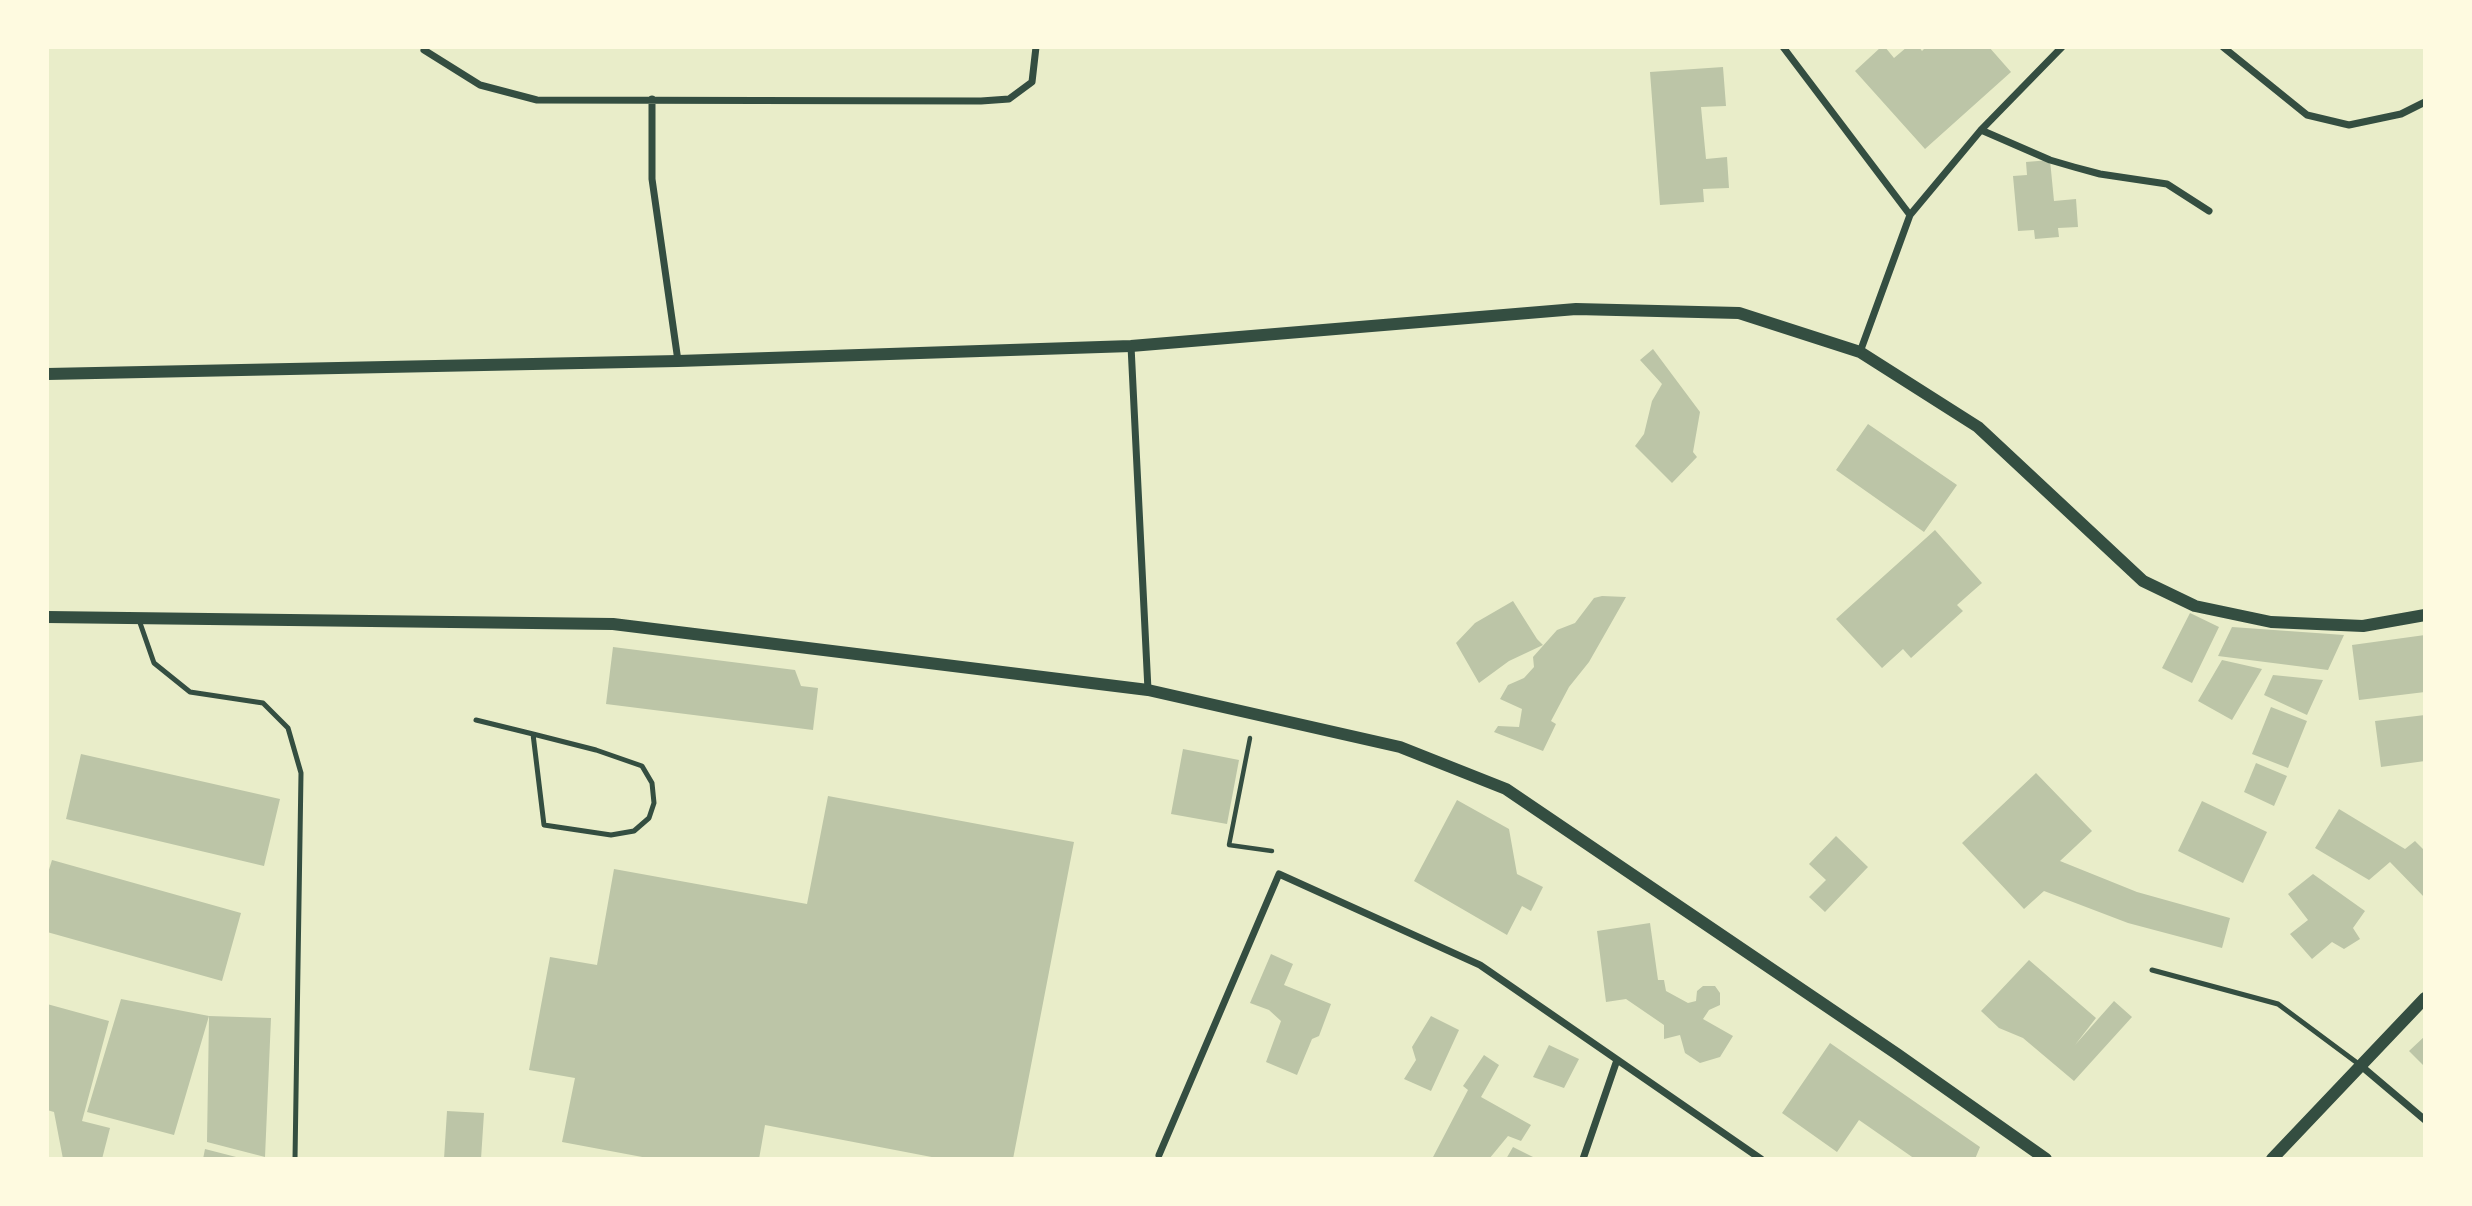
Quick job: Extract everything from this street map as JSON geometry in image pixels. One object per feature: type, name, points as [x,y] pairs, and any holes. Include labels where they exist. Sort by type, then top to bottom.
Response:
[{"type":"street","points":[[424,50],[480,85],[537,100],[1009,99],[1032,82],[1037,47]]},
{"type":"street","points":[[1783,47],[1910,215]]},
{"type":"street","points":[[1860,352],[1910,215],[1981,130],[2062,47]]},
{"type":"street","points":[[2223,47],[2307,115],[2349,125],[2401,114],[2425,102]]},
{"type":"street","points":[[652,99],[652,179],[678,361]]},
{"type":"street","points":[[1981,130],[2050,160],[2074,167],[2100,174],[2167,184],[2209,211]]},
{"type":"street","points":[[47,374],[678,361],[1131,346],[1576,309],[1739,313],[1860,352],[1979,427],[2144,581],[2195,606],[2284,623],[2363,626],[2425,615]]},
{"type":"street","points":[[1131,346],[1148,690]]},
{"type":"street","points":[[47,617],[613,624],[1148,690],[1400,747],[1506,789],[1897,1054],[2046,1159]]},
{"type":"street","points":[[1159,1156],[1279,874],[1480,965],[1761,1159]]},
{"type":"street","points":[[2272,1159],[2425,998]]},
{"type":"street","points":[[1583,1159],[1617,1059]]},
{"type":"street","points":[[2361,1065],[2425,1120]]},
{"type":"lane","points":[[138,617],[154,663],[190,692],[263,703],[288,728],[301,773],[295,1159]]},
{"type":"lane","points":[[476,720],[533,734],[596,750],[642,766],[652,783],[654,803],[649,818],[634,831],[611,835],[544,825],[533,734]]},
{"type":"lane","points":[[2152,970],[2278,1004],[2361,1065]]},
{"type":"path","points":[[1254,713],[1229,845],[1276,852]]},
{"type":"building","points":[[1881,47],[1885,47],[1894,58],[1907,47],[1919,47],[1922,51],[1926,47],[1989,47],[2011,72],[1925,149],[1855,71]]},
{"type":"building","points":[[1723,67],[1726,106],[1701,107],[1706,159],[1727,157],[1729,188],[1703,189],[1704,202],[1660,205],[1650,72]]},
{"type":"building","points":[[2050,160],[2054,201],[2076,199],[2078,227],[2058,228],[2059,237],[2035,239],[2034,230],[2018,231],[2013,176],[2027,175],[2026,162]]},
{"type":"building","points":[[1653,349],[1700,412],[1693,452],[1697,457],[1672,483],[1635,446],[1644,434],[1652,401],[1662,384],[1640,360]]},
{"type":"building","points":[[1868,424],[1957,485],[1924,532],[1836,470]]},
{"type":"building","points":[[1935,530],[1982,583],[1957,605],[1963,611],[1911,658],[1903,649],[1882,668],[1836,619]]},
{"type":"building","points":[[1626,597],[1589,662],[1569,687],[1551,721],[1556,724],[1543,751],[1494,732],[1498,726],[1519,727],[1522,709],[1500,699],[1508,685],[1524,678],[1534,667],[1533,657],[1557,630],[1575,623],[1594,598]]},
{"type":"building","points":[[1513,601],[1543,645],[1509,661],[1479,683],[1456,643],[1475,623]]},
{"type":"building","points":[[2190,613],[2219,627],[2192,683],[2162,668]]},
{"type":"building","points":[[2232,627],[2344,635],[2328,670],[2218,656]]},
{"type":"building","points":[[2425,635],[2425,692],[2359,700],[2352,645]]},
{"type":"building","points":[[613,647],[795,670],[801,686],[818,688],[813,730],[606,704]]},
{"type":"building","points":[[2222,660],[2262,669],[2232,720],[2198,701]]},
{"type":"building","points":[[2273,675],[2323,680],[2307,715],[2264,695]]},
{"type":"building","points":[[2271,707],[2307,721],[2288,768],[2252,754]]},
{"type":"building","points":[[2425,715],[2425,761],[2381,767],[2375,721]]},
{"type":"building","points":[[1183,749],[1239,760],[1227,824],[1171,814]]},
{"type":"building","points":[[81,754],[280,799],[264,866],[66,819]]},
{"type":"building","points":[[2256,763],[2287,776],[2274,806],[2244,792]]},
{"type":"building","points":[[2036,773],[2092,831],[2060,861],[2137,892],[2230,918],[2222,948],[2128,923],[2044,891],[2024,909],[1962,843]]},
{"type":"building","points":[[828,796],[1074,842],[1013,1159],[942,1159],[765,1125],[759,1159],[653,1159],[562,1142],[575,1078],[529,1070],[550,957],[597,965],[614,869],[807,904]]},
{"type":"building","points":[[1457,800],[1509,829],[1517,874],[1543,887],[1531,911],[1522,906],[1507,935],[1414,881]]},
{"type":"building","points":[[2202,801],[2267,832],[2243,883],[2178,851]]},
{"type":"building","points":[[2339,809],[2405,849],[2415,841],[2425,851],[2425,898],[2390,862],[2369,880],[2315,848]]},
{"type":"building","points":[[1836,836],[1868,867],[1825,912],[1809,897],[1826,880],[1809,864]]},
{"type":"building","points":[[52,860],[241,913],[222,981],[47,932],[47,876]]},
{"type":"building","points":[[2313,874],[2365,911],[2353,928],[2360,939],[2344,949],[2332,942],[2312,959],[2290,934],[2308,920],[2288,894]]},
{"type":"building","points":[[1650,923],[1658,980],[1664,980],[1666,991],[1688,1003],[1696,1001],[1697,991],[1703,986],[1715,986],[1720,993],[1720,1005],[1709,1010],[1703,1019],[1733,1036],[1720,1057],[1700,1063],[1685,1053],[1680,1035],[1664,1039],[1664,1025],[1626,999],[1606,1002],[1597,931]]},
{"type":"building","points":[[1271,954],[1293,964],[1284,985],[1331,1004],[1319,1036],[1312,1039],[1297,1075],[1266,1062],[1281,1021],[1269,1010],[1250,1003]]},
{"type":"building","points":[[2029,960],[2096,1018],[2075,1045],[2114,1001],[2132,1017],[2074,1081],[2023,1038],[1999,1028],[1981,1011]]},
{"type":"building","points":[[121,999],[209,1016],[174,1135],[87,1112]]},
{"type":"building","points":[[47,1004],[109,1021],[82,1121],[110,1128],[102,1159],[63,1159],[54,1112],[47,1110]]},
{"type":"building","points":[[209,1016],[271,1018],[265,1157],[207,1142]]},
{"type":"building","points":[[1431,1016],[1459,1030],[1431,1091],[1404,1079],[1416,1060],[1412,1047]]},
{"type":"building","points":[[2425,1036],[2425,1067],[2409,1051]]},
{"type":"building","points":[[1830,1043],[1980,1147],[1975,1159],[1915,1159],[1859,1120],[1837,1152],[1782,1113]]},
{"type":"building","points":[[1549,1045],[1579,1059],[1564,1088],[1533,1077]]},
{"type":"building","points":[[1484,1055],[1499,1065],[1481,1097],[1531,1125],[1521,1141],[1508,1136],[1489,1159],[1432,1159],[1468,1090],[1463,1086]]},
{"type":"building","points":[[447,1111],[484,1113],[481,1159],[444,1159]]},
{"type":"building","points":[[1513,1147],[1537,1159],[1506,1159]]},
{"type":"building","points":[[205,1149],[240,1158],[240,1159],[203,1159]]}]
